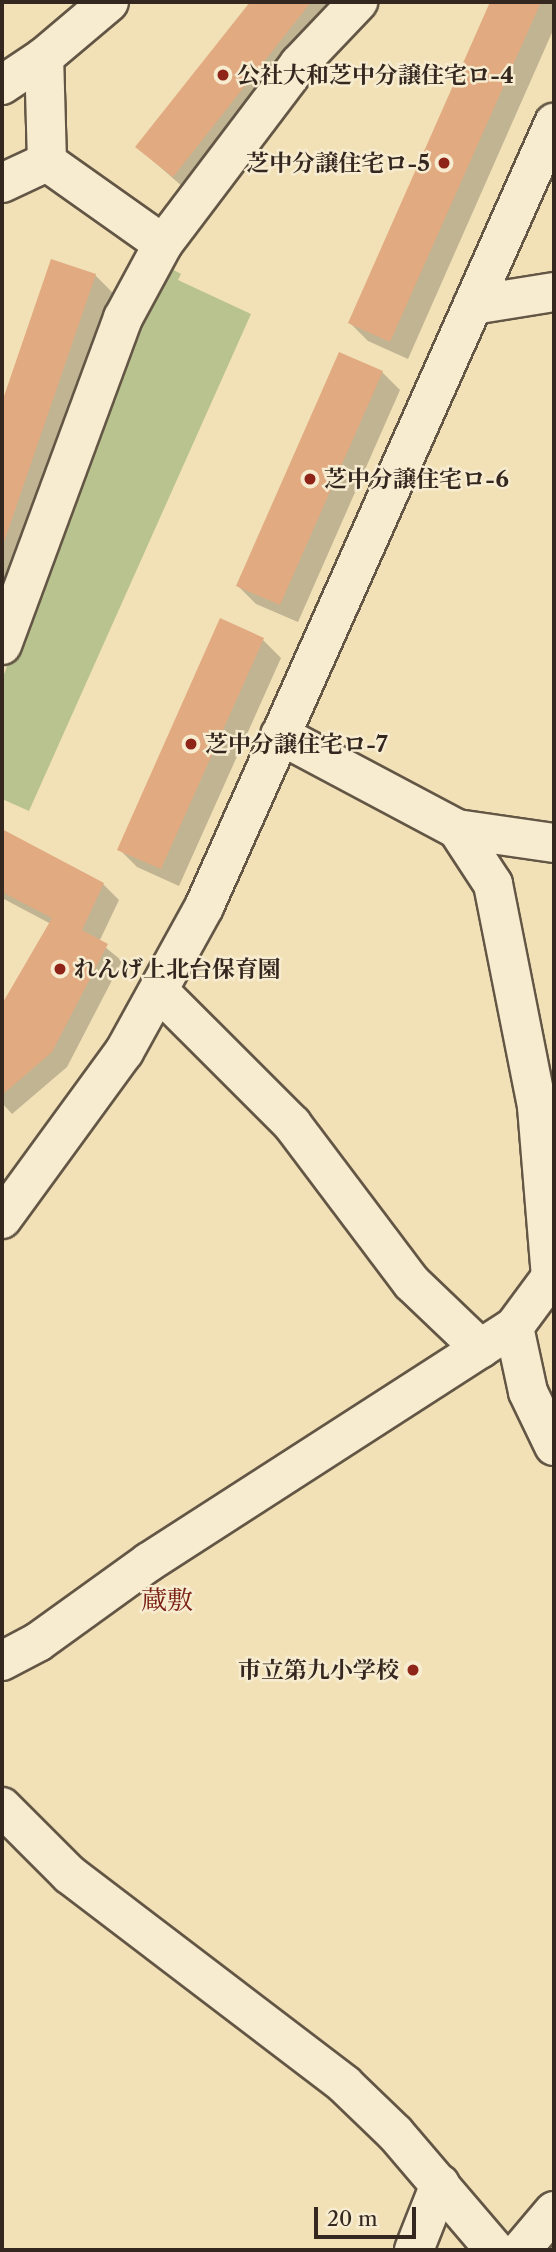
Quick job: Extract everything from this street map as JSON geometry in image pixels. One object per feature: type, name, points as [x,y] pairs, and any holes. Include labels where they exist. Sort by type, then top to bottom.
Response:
[{"type":"street","points":[[2,85],[44,57],[109,2]]},
{"type":"street","points":[[2,645],[123,318],[163,244],[299,64],[358,2]]},
{"type":"street","points":[[44,57],[47,162]]},
{"type":"street","points":[[2,1219],[88,1106],[160,992],[280,735],[554,123]]},
{"type":"street","points":[[47,162],[163,244]]},
{"type":"street","points":[[2,183],[47,162]]},
{"type":"street","points":[[473,304],[554,292]]},
{"type":"street","points":[[280,735],[457,829],[554,843]]},
{"type":"street","points":[[2,1661],[38,1642],[149,1562],[514,1327],[553,1275],[537,1107],[493,884],[457,829]]},
{"type":"street","points":[[160,992],[292,1125],[412,1283],[481,1349]]},
{"type":"street","points":[[514,1327],[528,1392],[554,1446]]},
{"type":"street","points":[[2,1807],[70,1875],[344,2084],[440,2183],[495,2250]]},
{"type":"street","points":[[2,1850],[47,1852]]},
{"type":"street","points":[[414,2250],[440,2183]]},
{"type":"street","points":[[521,2250],[554,2211]]},
{"type":"green space","points":[[163,264],[181,274],[178,280],[251,314],[29,811],[2,799],[2,680],[127,328]]},
{"type":"building","name":"公社大和芝中分譲住宅ロ-4","points":[[250,2],[311,2],[173,177],[135,147]]},
{"type":"building","name":"芝中分譲住宅ロ-5","points":[[490,2],[541,2],[390,342],[348,323]]},
{"type":"building","points":[[51,259],[96,274],[2,548],[2,402]]},
{"type":"building","name":"芝中分譲住宅ロ-6","points":[[339,352],[383,371],[280,605],[236,586]]},
{"type":"building","name":"芝中分譲住宅ロ-7","points":[[220,618],[264,638],[161,869],[117,850]]},
{"type":"building","name":"れんげ上北台保育園","points":[[2,829],[104,883],[82,930],[108,944],[52,1052],[2,1095],[2,1004],[52,918],[2,892]]},
{"type":"place","name":"公社大和芝中分譲住宅ロ-4","points":[[223,75]]},
{"type":"place","name":"芝中分譲住宅ロ-5","points":[[444,163]]},
{"type":"place","name":"芝中分譲住宅ロ-6","points":[[310,479]]},
{"type":"place","name":"芝中分譲住宅ロ-7","points":[[191,744]]},
{"type":"place","name":"れんげ上北台保育園","points":[[60,969]]},
{"type":"place","name":"市立第九小学校","points":[[413,1670]]},
{"type":"district","name":"蔵敷","points":[[167,1601]]}]
